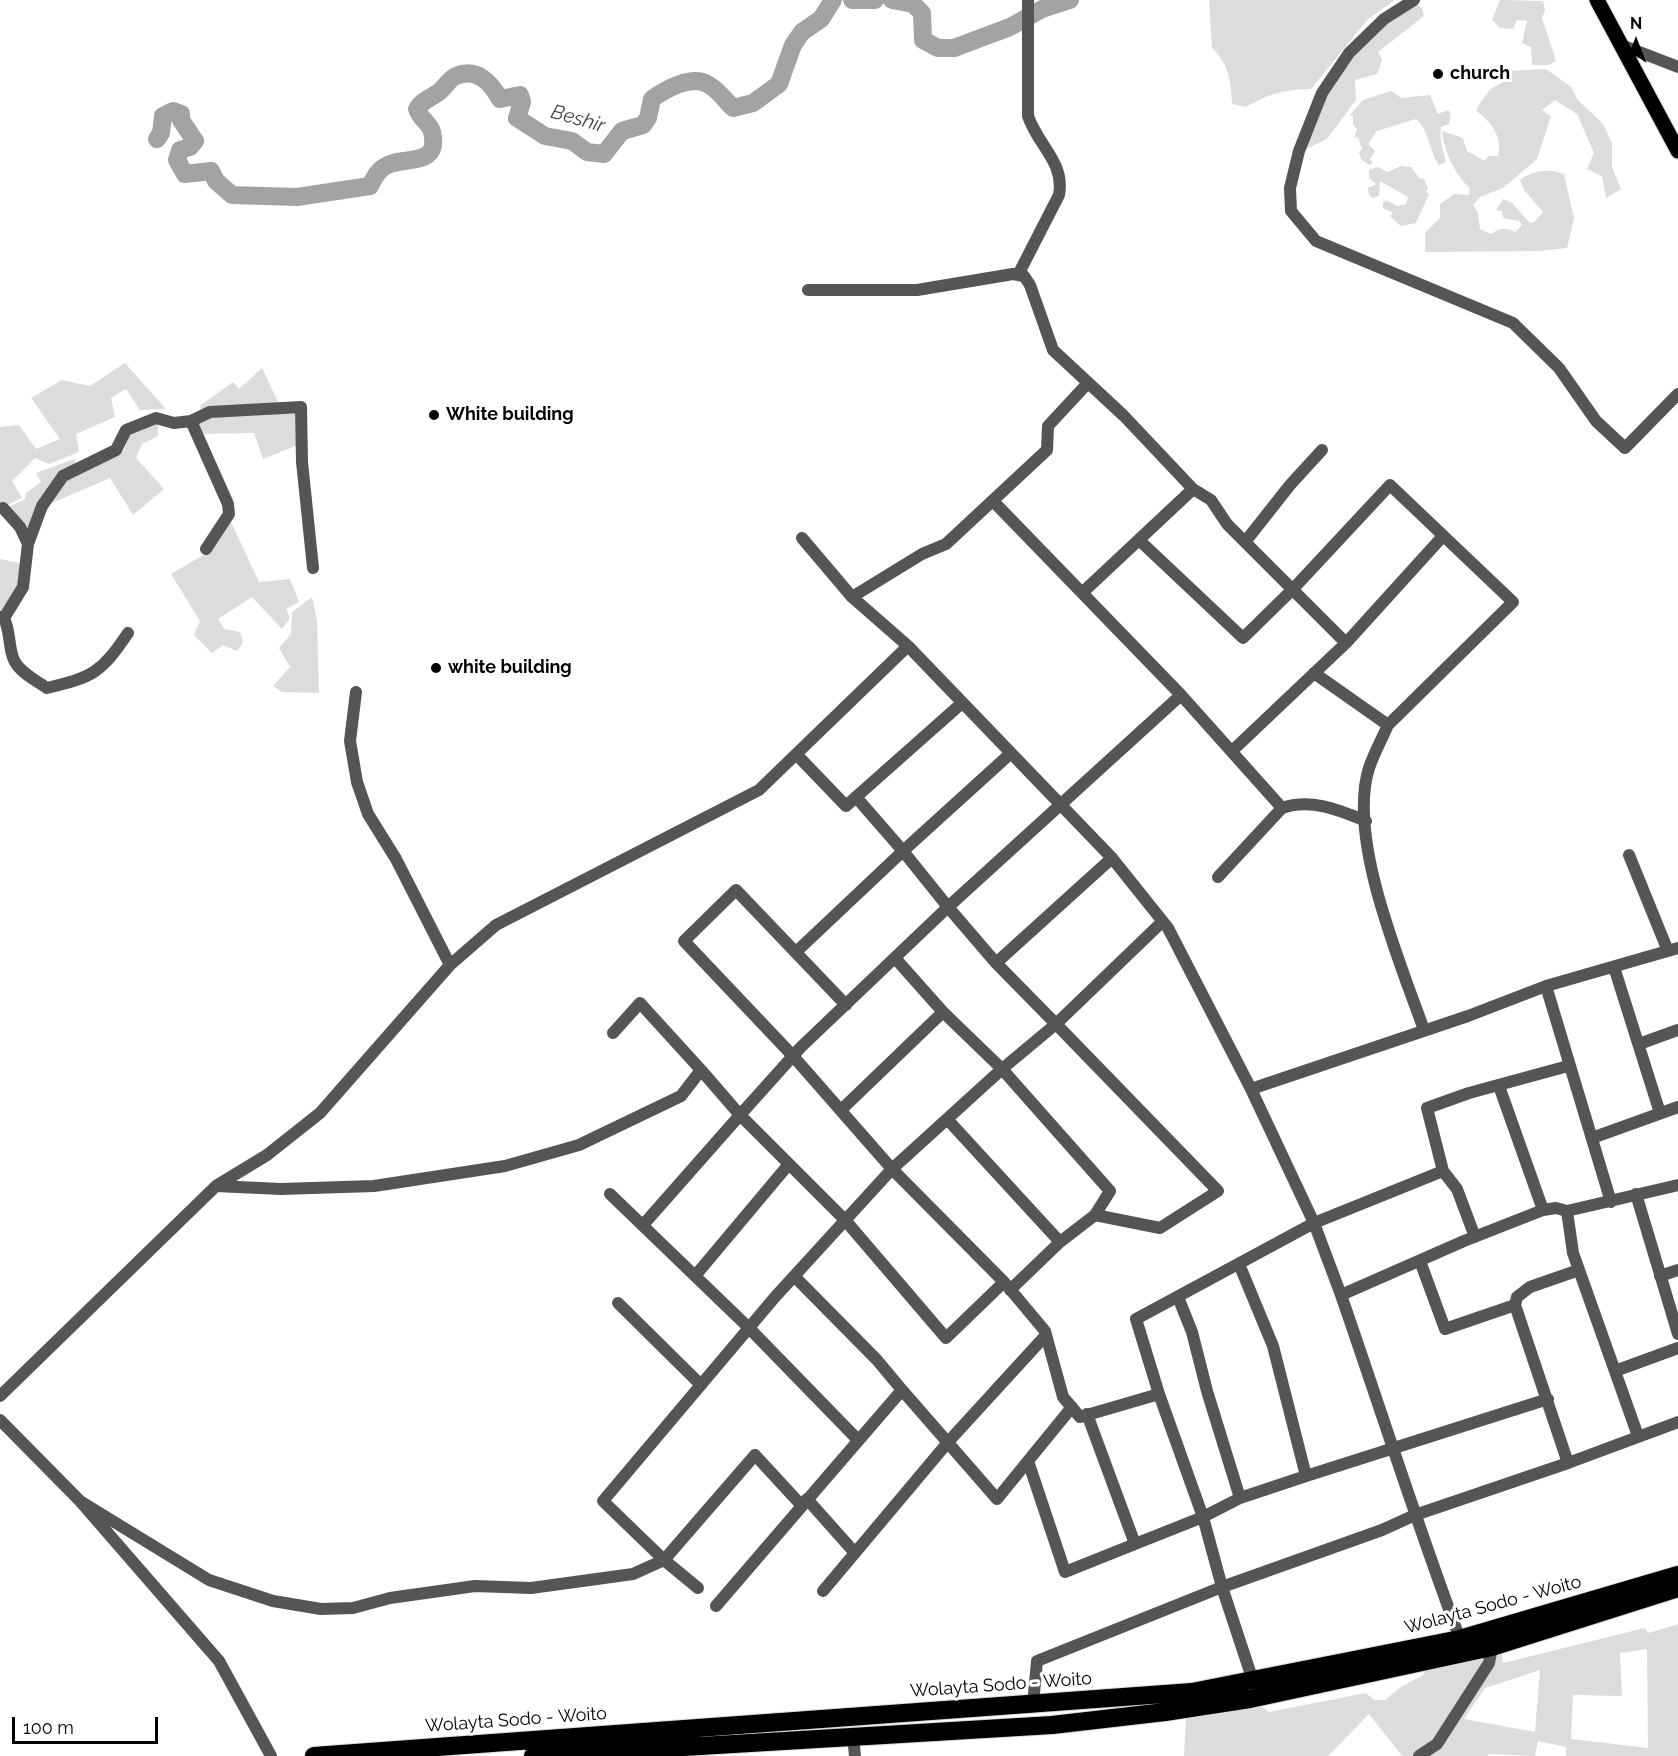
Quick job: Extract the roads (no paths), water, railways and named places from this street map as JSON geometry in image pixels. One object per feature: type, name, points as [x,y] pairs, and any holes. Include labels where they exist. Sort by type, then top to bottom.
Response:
[{"type":"highway","name":"Wolayta Sodo - Woito","points":[[532,1756],[993,1729],[1154,1714],[1460,1639],[1678,1575]]},
{"type":"highway","name":"Wolayta Sodo - Woito","points":[[314,1756],[1255,1689],[1492,1647],[1678,1588]]},
{"type":"highway","points":[[992,1707],[993,1729]]},
{"type":"main road","points":[[1597,0],[1624,46],[1678,151]]},
{"type":"street","points":[[1019,273],[1059,195],[1062,183],[1058,166],[1034,134],[1028,117],[1026,75],[1029,31],[1028,0]]},
{"type":"street","points":[[1414,0],[1384,19],[1350,54],[1322,93],[1299,151],[1290,188],[1291,211],[1316,241],[1514,323],[1559,368],[1596,421],[1625,448],[1678,394]]},
{"type":"street","points":[[1624,46],[1678,68]]},
{"type":"street","points":[[808,290],[917,290],[1019,273],[1024,276],[1030,285],[1053,350],[1124,416],[1193,489],[1211,500],[1227,524],[1346,643]]},
{"type":"street","points":[[852,597],[922,554],[946,544],[1047,450],[1048,426],[1087,384]]},
{"type":"street","points":[[128,633],[107,664],[78,681],[46,688],[17,666],[13,658],[10,631],[2,618],[23,587],[28,543],[42,506],[63,476],[116,450],[126,430],[143,421],[156,417],[174,423],[190,421],[210,412],[301,407],[302,462],[313,568]]},
{"type":"street","points":[[190,421],[228,504],[229,514],[207,549]]},
{"type":"street","points":[[1245,542],[1290,485],[1322,450]]},
{"type":"street","points":[[1139,540],[1243,638],[1293,589],[1390,485],[1513,602],[1388,725],[1369,769],[1366,821],[1368,851],[1381,907],[1424,1030]]},
{"type":"street","points":[[1082,593],[1193,489]]},
{"type":"street","points":[[993,501],[1180,695],[1282,808]]},
{"type":"street","points":[[3,508],[20,527],[28,543]]},
{"type":"street","points":[[1232,751],[1346,643],[1443,536]]},
{"type":"street","points":[[802,538],[852,597],[908,646],[1112,858],[1168,927],[1251,1089],[1314,1223],[1460,1639]]},
{"type":"street","points":[[0,1396],[216,1185],[267,1155],[320,1113],[450,965],[496,925],[759,790],[908,646]]},
{"type":"street","points":[[1314,673],[1388,725]]},
{"type":"street","points":[[356,692],[351,741],[357,782],[368,814],[396,859],[450,965]]},
{"type":"street","points":[[643,1225],[793,1056],[948,907],[1180,695]]},
{"type":"street","points":[[796,754],[846,806],[962,703]]},
{"type":"street","points":[[796,952],[1011,753]]},
{"type":"street","points":[[856,797],[996,963],[1218,1191],[1160,1228],[1095,1215]]},
{"type":"street","points":[[1218,877],[1282,808],[1296,803],[1313,804],[1336,809],[1366,821]]},
{"type":"street","points":[[1251,1089],[1546,986],[1673,949],[1629,855]]},
{"type":"street","points":[[996,963],[1112,858]]},
{"type":"street","points":[[846,1005],[736,890],[684,941],[793,1056],[892,1169],[1007,1286],[1046,1335],[1063,1397],[1080,1417],[1160,1394]]},
{"type":"street","points":[[698,1588],[664,1560],[603,1501],[794,1276],[892,1169],[1002,1069],[1056,1024],[1162,922]]},
{"type":"street","points":[[613,1033],[640,1003],[740,1115],[845,1220],[946,1338],[1095,1215],[1110,1191],[1002,1069],[943,1012],[894,958]]},
{"type":"street","points":[[1614,967],[1660,1113]]},
{"type":"street","points":[[1546,986],[1568,1066],[1611,1202]]},
{"type":"street","points":[[841,1110],[943,1012]]},
{"type":"street","points":[[1639,1044],[1678,1030]]},
{"type":"street","points":[[1475,1237],[1457,1189],[1443,1172],[1427,1108],[1568,1066]]},
{"type":"street","points":[[216,1185],[281,1189],[374,1186],[505,1166],[579,1145],[681,1096],[701,1070]]},
{"type":"street","points":[[1499,1086],[1543,1210]]},
{"type":"street","points":[[1592,1138],[1678,1107]]},
{"type":"street","points":[[947,1119],[1060,1242]]},
{"type":"street","points":[[695,1276],[789,1164]]},
{"type":"street","points":[[1255,1689],[1222,1587],[1203,1517],[1136,1319],[1314,1223],[1443,1172]]},
{"type":"street","points":[[1341,1295],[1543,1210],[1556,1208],[1567,1211],[1678,1185]]},
{"type":"street","points":[[610,1194],[749,1328],[858,1440]]},
{"type":"street","points":[[1636,1194],[1678,1334]]},
{"type":"street","points":[[1567,1211],[1573,1253],[1638,1436]]},
{"type":"street","points":[[1420,1261],[1445,1329],[1515,1305]]},
{"type":"street","points":[[1239,1264],[1273,1346],[1306,1476]]},
{"type":"street","points":[[1660,1276],[1678,1269]]},
{"type":"street","points":[[1568,1463],[1515,1305],[1517,1297],[1530,1287],[1579,1270]]},
{"type":"street","points":[[794,1276],[878,1360],[950,1441],[997,1499],[1071,1407]]},
{"type":"street","points":[[1178,1297],[1192,1332],[1207,1391],[1240,1498]]},
{"type":"street","points":[[618,1303],[701,1385]]},
{"type":"street","points":[[823,1591],[950,1441],[1046,1335]]},
{"type":"street","points":[[1615,1371],[1678,1348]]},
{"type":"street","points":[[716,1606],[902,1389]]},
{"type":"street","points":[[1028,1461],[1065,1572],[1203,1517],[1240,1498],[1394,1446],[1548,1399]]},
{"type":"street","points":[[1087,1414],[1135,1544]]},
{"type":"street","points":[[0,1420],[80,1501],[219,1661],[271,1756]]},
{"type":"street","points":[[1033,1704],[1037,1661],[1222,1587],[1382,1530],[1415,1515],[1568,1463],[1678,1422]]},
{"type":"street","points":[[80,1501],[209,1580],[273,1601],[321,1609],[353,1608],[390,1598],[476,1586],[531,1588],[633,1574],[664,1560],[754,1455],[855,1553]]},
{"type":"street","points":[[1419,1756],[1437,1744],[1490,1663],[1492,1647]]},
{"type":"street","points":[[854,1736],[855,1756]]},
{"type":"waterway","name":"Beshir","points":[[157,139],[161,133],[163,116],[173,111],[181,114],[181,120],[195,141],[190,147],[180,150],[177,160],[185,174],[211,171],[216,181],[232,195],[297,197],[370,186],[384,167],[418,159],[431,151],[432,132],[417,109],[454,77],[470,74],[477,75],[488,82],[500,99],[520,95],[522,102],[517,118],[545,136],[572,141],[587,152],[604,154],[622,131],[643,125],[648,118],[652,99],[679,84],[695,81],[709,85],[733,108],[753,103],[779,84],[793,45],[802,32],[821,19],[833,0]]},
{"type":"waterway","name":"Beshir","points":[[852,0],[875,0]]},
{"type":"waterway","name":"Beshir","points":[[892,0],[913,4],[922,13],[923,40],[938,48],[954,48],[1010,27],[1042,9],[1070,0]]},
{"type":"place","name":"church","points":[[1438,74]]},
{"type":"place","name":"White building","points":[[434,415]]},
{"type":"place","name":"white building","points":[[436,668]]}]
